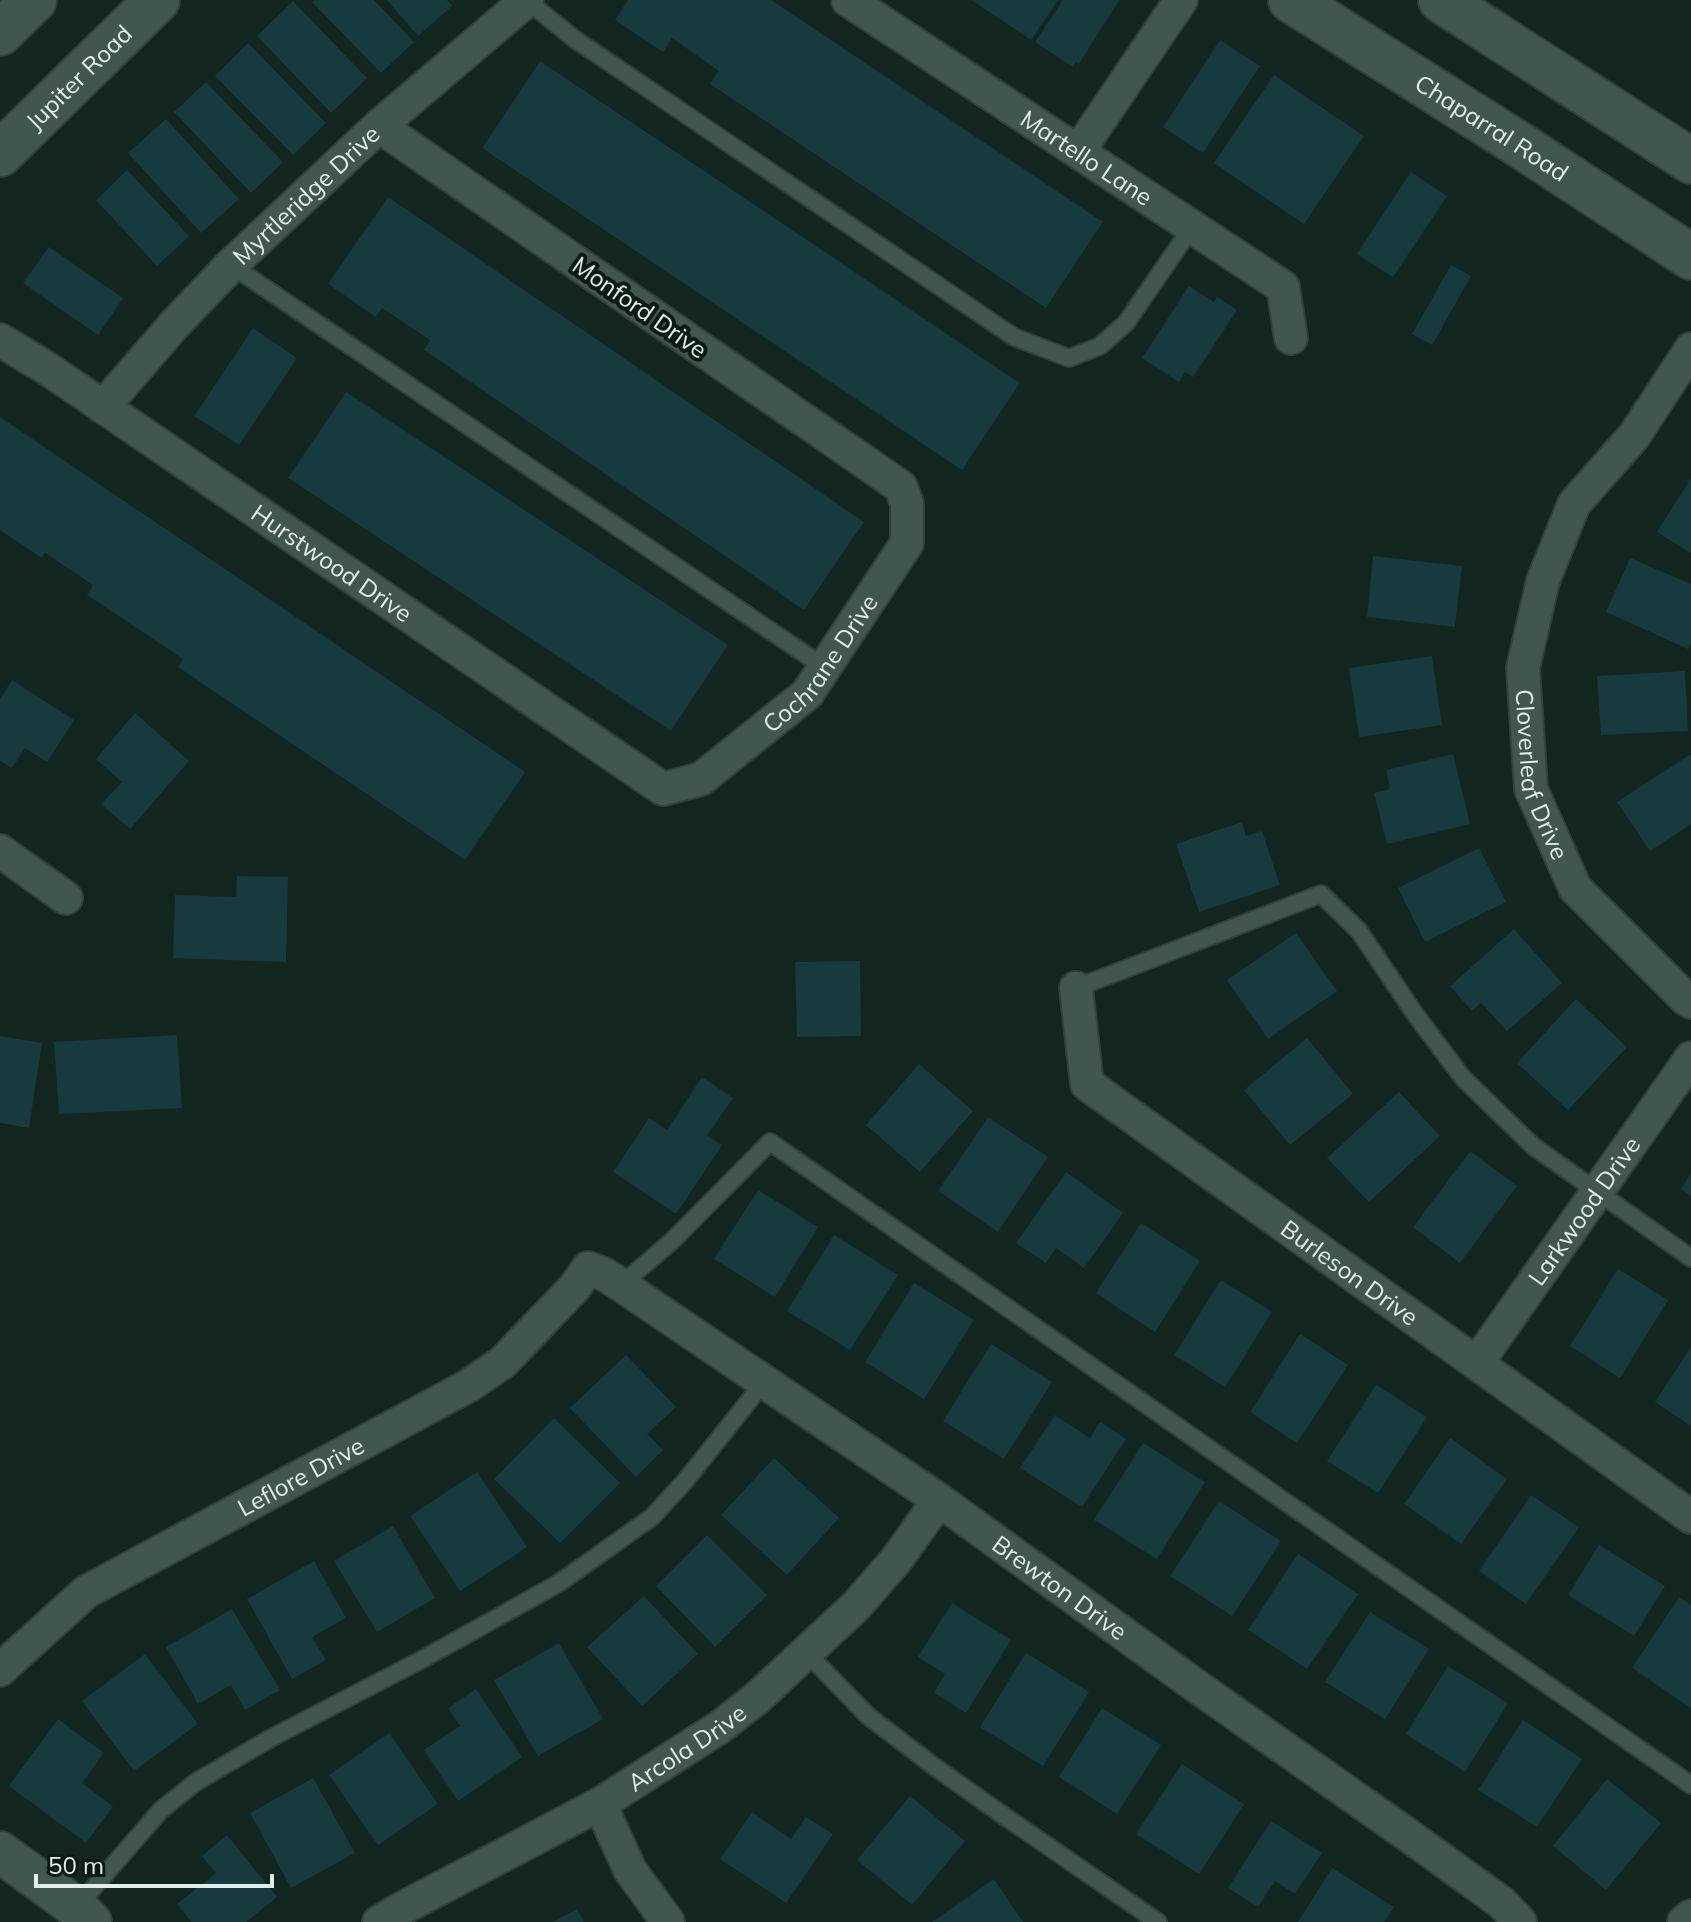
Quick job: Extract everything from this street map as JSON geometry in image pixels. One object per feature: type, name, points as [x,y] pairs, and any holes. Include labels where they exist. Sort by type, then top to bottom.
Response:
[{"type":"main road","points":[[0,33],[34,0]]},
{"type":"main road","name":"Jupiter Road","points":[[0,154],[157,0]]},
{"type":"main road","name":"Chaparral Road","points":[[1291,0],[1691,257]]},
{"type":"main road","points":[[1441,0],[1691,161]]},
{"type":"street","name":"Myrtleridge Drive","points":[[103,407],[231,265],[379,126],[526,0]]},
{"type":"street","name":"Martello Lane","points":[[848,0],[1283,287],[1291,338]]},
{"type":"street","points":[[1078,152],[1181,0]]},
{"type":"street","name":"Monford Drive","points":[[379,126],[901,487]]},
{"type":"street","name":"Hurstwood Drive","points":[[0,340],[663,789]]},
{"type":"street","name":"Cloverleaf Drive","points":[[1691,349],[1634,436],[1574,504],[1543,581],[1523,668],[1531,789],[1575,888],[1691,1002]]},
{"type":"street","name":"Cochrane Drive","points":[[663,789],[701,779],[807,694],[907,543],[907,504],[901,487]]},
{"type":"street","points":[[0,851],[66,898]]},
{"type":"street","name":"Burleson Drive","points":[[1076,988],[1087,1084],[1691,1517]]},
{"type":"street","name":"Larkwood Drive","points":[[1477,1363],[1691,1058]]},
{"type":"street","name":"Brewton Drive","points":[[588,1268],[621,1285],[939,1500],[1425,1847],[1502,1903],[1520,1922]]},
{"type":"street","name":"Leflore Drive","points":[[0,1670],[86,1592],[468,1386],[502,1363],[575,1287],[588,1268]]},
{"type":"street","name":"Arcola Drive","points":[[396,1918],[600,1804],[720,1727],[757,1698],[856,1606],[897,1559],[939,1500]]},
{"type":"street","points":[[600,1804],[630,1870],[668,1922]]},
{"type":"street","points":[[0,1852],[78,1917]]},
{"type":"street","points":[[1684,1922],[1691,1916]]},
{"type":"lane","points":[[526,0],[576,40],[1014,337],[1069,358],[1100,346],[1126,323],[1192,227]]},
{"type":"lane","points":[[231,265],[824,667]]},
{"type":"lane","points":[[1076,988],[1321,894],[1359,931],[1463,1078],[1533,1146],[1691,1258]]},
{"type":"lane","points":[[621,1285],[673,1240],[770,1142],[1691,1785]]},
{"type":"lane","points":[[78,1917],[161,1810],[196,1782],[271,1738],[421,1660],[559,1583],[652,1517],[686,1480],[764,1382]]},
{"type":"lane","points":[[807,1653],[868,1716],[959,1784],[1158,1922]]},
{"type":"building","points":[[374,0],[414,42],[381,73],[312,2]]},
{"type":"building","points":[[387,0],[447,0],[452,6],[418,36]]},
{"type":"building","points":[[628,0],[771,0],[1103,222],[1046,308],[710,84],[719,71],[672,38],[663,52],[615,20]]},
{"type":"building","points":[[971,0],[1058,0],[1031,40]]},
{"type":"building","points":[[1063,0],[1119,0],[1079,64],[1076,62],[1073,67],[1035,42]]},
{"type":"building","points":[[293,1],[367,78],[331,113],[257,36]]},
{"type":"building","points":[[1220,40],[1260,66],[1203,153],[1163,127]]},
{"type":"building","points":[[248,43],[326,123],[293,155],[215,76]]},
{"type":"building","points":[[540,61],[1020,383],[962,470],[482,148]]},
{"type":"building","points":[[1274,75],[1364,136],[1304,224],[1214,163]]},
{"type":"building","points":[[206,82],[283,162],[251,193],[174,112]]},
{"type":"building","points":[[166,119],[239,199],[201,233],[128,153]]},
{"type":"building","points":[[127,170],[189,236],[157,266],[96,200]]},
{"type":"building","points":[[1411,172],[1447,196],[1393,277],[1357,254]]},
{"type":"building","points":[[388,197],[864,522],[804,610],[424,350],[430,340],[382,308],[376,317],[328,284]]},
{"type":"building","points":[[49,247],[123,298],[98,335],[23,283]]},
{"type":"building","points":[[1451,265],[1471,276],[1432,345],[1412,334]]},
{"type":"building","points":[[1189,286],[1214,302],[1217,297],[1237,310],[1193,377],[1185,372],[1179,382],[1142,358]]},
{"type":"building","points":[[253,328],[297,358],[239,445],[194,416]]},
{"type":"building","points":[[346,392],[728,645],[671,731],[288,478]]},
{"type":"building","points":[[0,417],[525,772],[465,860],[178,667],[183,659],[87,595],[93,585],[45,553],[42,558],[0,530]]},
{"type":"building","points":[[1691,478],[1691,553],[1657,532]]},
{"type":"building","points":[[1373,556],[1462,566],[1455,627],[1367,617]]},
{"type":"building","points":[[1630,558],[1691,584],[1691,643],[1688,649],[1606,612]]},
{"type":"building","points":[[1432,656],[1442,725],[1359,737],[1349,668]]},
{"type":"building","points":[[1685,671],[1688,731],[1601,735],[1597,676]]},
{"type":"building","points":[[12,680],[74,720],[47,762],[25,748],[12,768],[0,761],[0,699]]},
{"type":"building","points":[[135,713],[189,761],[130,829],[101,804],[122,782],[96,759]]},
{"type":"building","points":[[1453,754],[1470,824],[1387,844],[1374,793],[1390,789],[1386,770]]},
{"type":"building","points":[[1691,754],[1691,824],[1650,851],[1617,802]]},
{"type":"building","points":[[1242,822],[1246,836],[1262,831],[1280,885],[1199,912],[1176,844]]},
{"type":"building","points":[[1479,848],[1506,902],[1425,942],[1398,888]]},
{"type":"building","points":[[237,876],[288,877],[286,962],[173,958],[175,895],[236,897]]},
{"type":"building","points":[[1514,929],[1562,983],[1507,1031],[1481,1003],[1472,1011],[1450,986]]},
{"type":"building","points":[[1296,933],[1337,991],[1268,1039],[1227,980]]},
{"type":"building","points":[[860,961],[861,1036],[797,1037],[795,962]]},
{"type":"building","points":[[1576,999],[1627,1047],[1568,1110],[1517,1063]]},
{"type":"building","points":[[177,1035],[182,1108],[59,1114],[54,1042]]},
{"type":"building","points":[[0,1036],[42,1043],[29,1128],[0,1123]]},
{"type":"building","points":[[1307,1038],[1353,1094],[1290,1145],[1244,1090]]},
{"type":"building","points":[[919,1064],[973,1111],[920,1172],[866,1125]]},
{"type":"building","points":[[702,1077],[733,1098],[707,1136],[722,1145],[676,1214],[613,1172],[649,1118],[667,1130]]},
{"type":"building","points":[[1399,1092],[1440,1136],[1369,1202],[1327,1158]]},
{"type":"building","points":[[988,1117],[1048,1157],[998,1232],[938,1191]]},
{"type":"building","points":[[1470,1151],[1517,1186],[1460,1263],[1413,1227]]},
{"type":"building","points":[[1066,1172],[1123,1213],[1084,1268],[1056,1248],[1046,1263],[1016,1243]]},
{"type":"building","points":[[1691,1173],[1691,1196],[1681,1189]]},
{"type":"building","points":[[758,1190],[818,1227],[775,1297],[714,1259]]},
{"type":"building","points":[[1141,1223],[1200,1261],[1155,1332],[1096,1293]]},
{"type":"building","points":[[834,1235],[898,1275],[850,1350],[787,1311]]},
{"type":"building","points":[[1618,1269],[1668,1300],[1620,1378],[1570,1346]]},
{"type":"building","points":[[1221,1280],[1272,1312],[1225,1387],[1174,1355]]},
{"type":"building","points":[[914,1283],[974,1320],[924,1399],[865,1362]]},
{"type":"building","points":[[1300,1334],[1348,1365],[1297,1443],[1250,1412]]},
{"type":"building","points":[[991,1344],[1052,1382],[1004,1459],[943,1421]]},
{"type":"building","points":[[1691,1347],[1691,1426],[1655,1402]]},
{"type":"building","points":[[626,1355],[676,1407],[647,1434],[663,1450],[636,1477],[570,1408]]},
{"type":"building","points":[[1376,1385],[1427,1417],[1378,1493],[1327,1461]]},
{"type":"building","points":[[1055,1415],[1090,1438],[1100,1422],[1126,1439],[1082,1507],[1020,1468]]},
{"type":"building","points":[[554,1418],[620,1483],[560,1543],[494,1479]]},
{"type":"building","points":[[1450,1438],[1507,1479],[1461,1544],[1404,1504]]},
{"type":"building","points":[[1143,1443],[1205,1482],[1157,1559],[1094,1520]]},
{"type":"building","points":[[774,1458],[839,1518],[787,1575],[721,1515]]},
{"type":"building","points":[[477,1472],[527,1547],[460,1591],[410,1516]]},
{"type":"building","points":[[1531,1495],[1579,1527],[1526,1604],[1479,1571]]},
{"type":"building","points":[[1219,1501],[1281,1541],[1232,1616],[1170,1576]]},
{"type":"building","points":[[393,1526],[435,1598],[377,1632],[334,1561]]},
{"type":"building","points":[[707,1535],[767,1595],[715,1647],[656,1586]]},
{"type":"building","points":[[1599,1545],[1665,1586],[1634,1636],[1568,1595]]},
{"type":"building","points":[[1298,1554],[1358,1594],[1307,1669],[1248,1630]]},
{"type":"building","points":[[314,1561],[346,1618],[312,1637],[326,1660],[292,1679],[247,1599]]},
{"type":"building","points":[[644,1596],[698,1654],[642,1706],[587,1647]]},
{"type":"building","points":[[1679,1597],[1691,1605],[1691,1708],[1632,1668]]},
{"type":"building","points":[[952,1603],[1011,1640],[966,1713],[934,1693],[945,1674],[918,1657]]},
{"type":"building","points":[[232,1609],[280,1690],[245,1710],[231,1685],[198,1704],[166,1647]]},
{"type":"building","points":[[1370,1612],[1429,1649],[1385,1719],[1325,1682]]},
{"type":"building","points":[[559,1643],[603,1719],[538,1756],[494,1680]]},
{"type":"building","points":[[1026,1653],[1089,1692],[1043,1766],[980,1727]]},
{"type":"building","points":[[145,1654],[198,1724],[134,1771],[82,1701]]},
{"type":"building","points":[[1448,1666],[1508,1703],[1465,1772],[1406,1734]]},
{"type":"building","points":[[476,1689],[522,1757],[458,1801],[424,1750],[460,1726],[448,1708]]},
{"type":"building","points":[[1102,1708],[1161,1745],[1117,1814],[1059,1777]]},
{"type":"building","points":[[58,1719],[104,1753],[82,1783],[113,1806],[86,1843],[9,1786]]},
{"type":"building","points":[[1523,1720],[1582,1759],[1537,1827],[1478,1790]]},
{"type":"building","points":[[389,1733],[438,1804],[378,1845],[329,1775]]},
{"type":"building","points":[[1182,1764],[1244,1804],[1199,1874],[1136,1834]]},
{"type":"building","points":[[313,1778],[355,1853],[291,1888],[250,1813]]},
{"type":"building","points":[[1607,1779],[1661,1823],[1606,1890],[1553,1846]]},
{"type":"building","points":[[910,1796],[965,1841],[912,1905],[857,1860]]},
{"type":"building","points":[[752,1812],[791,1839],[806,1817],[833,1834],[786,1903],[720,1859]]},
{"type":"building","points":[[1271,1821],[1322,1853],[1295,1894],[1275,1881],[1258,1907],[1228,1888]]},
{"type":"building","points":[[227,1835],[277,1897],[246,1922],[191,1922],[177,1904],[216,1873],[202,1856]]},
{"type":"building","points":[[1332,1868],[1394,1907],[1384,1922],[1298,1922]]},
{"type":"building","points":[[994,1879],[1023,1922],[932,1922]]},
{"type":"building","points":[[577,1909],[584,1922],[553,1922]]}]
